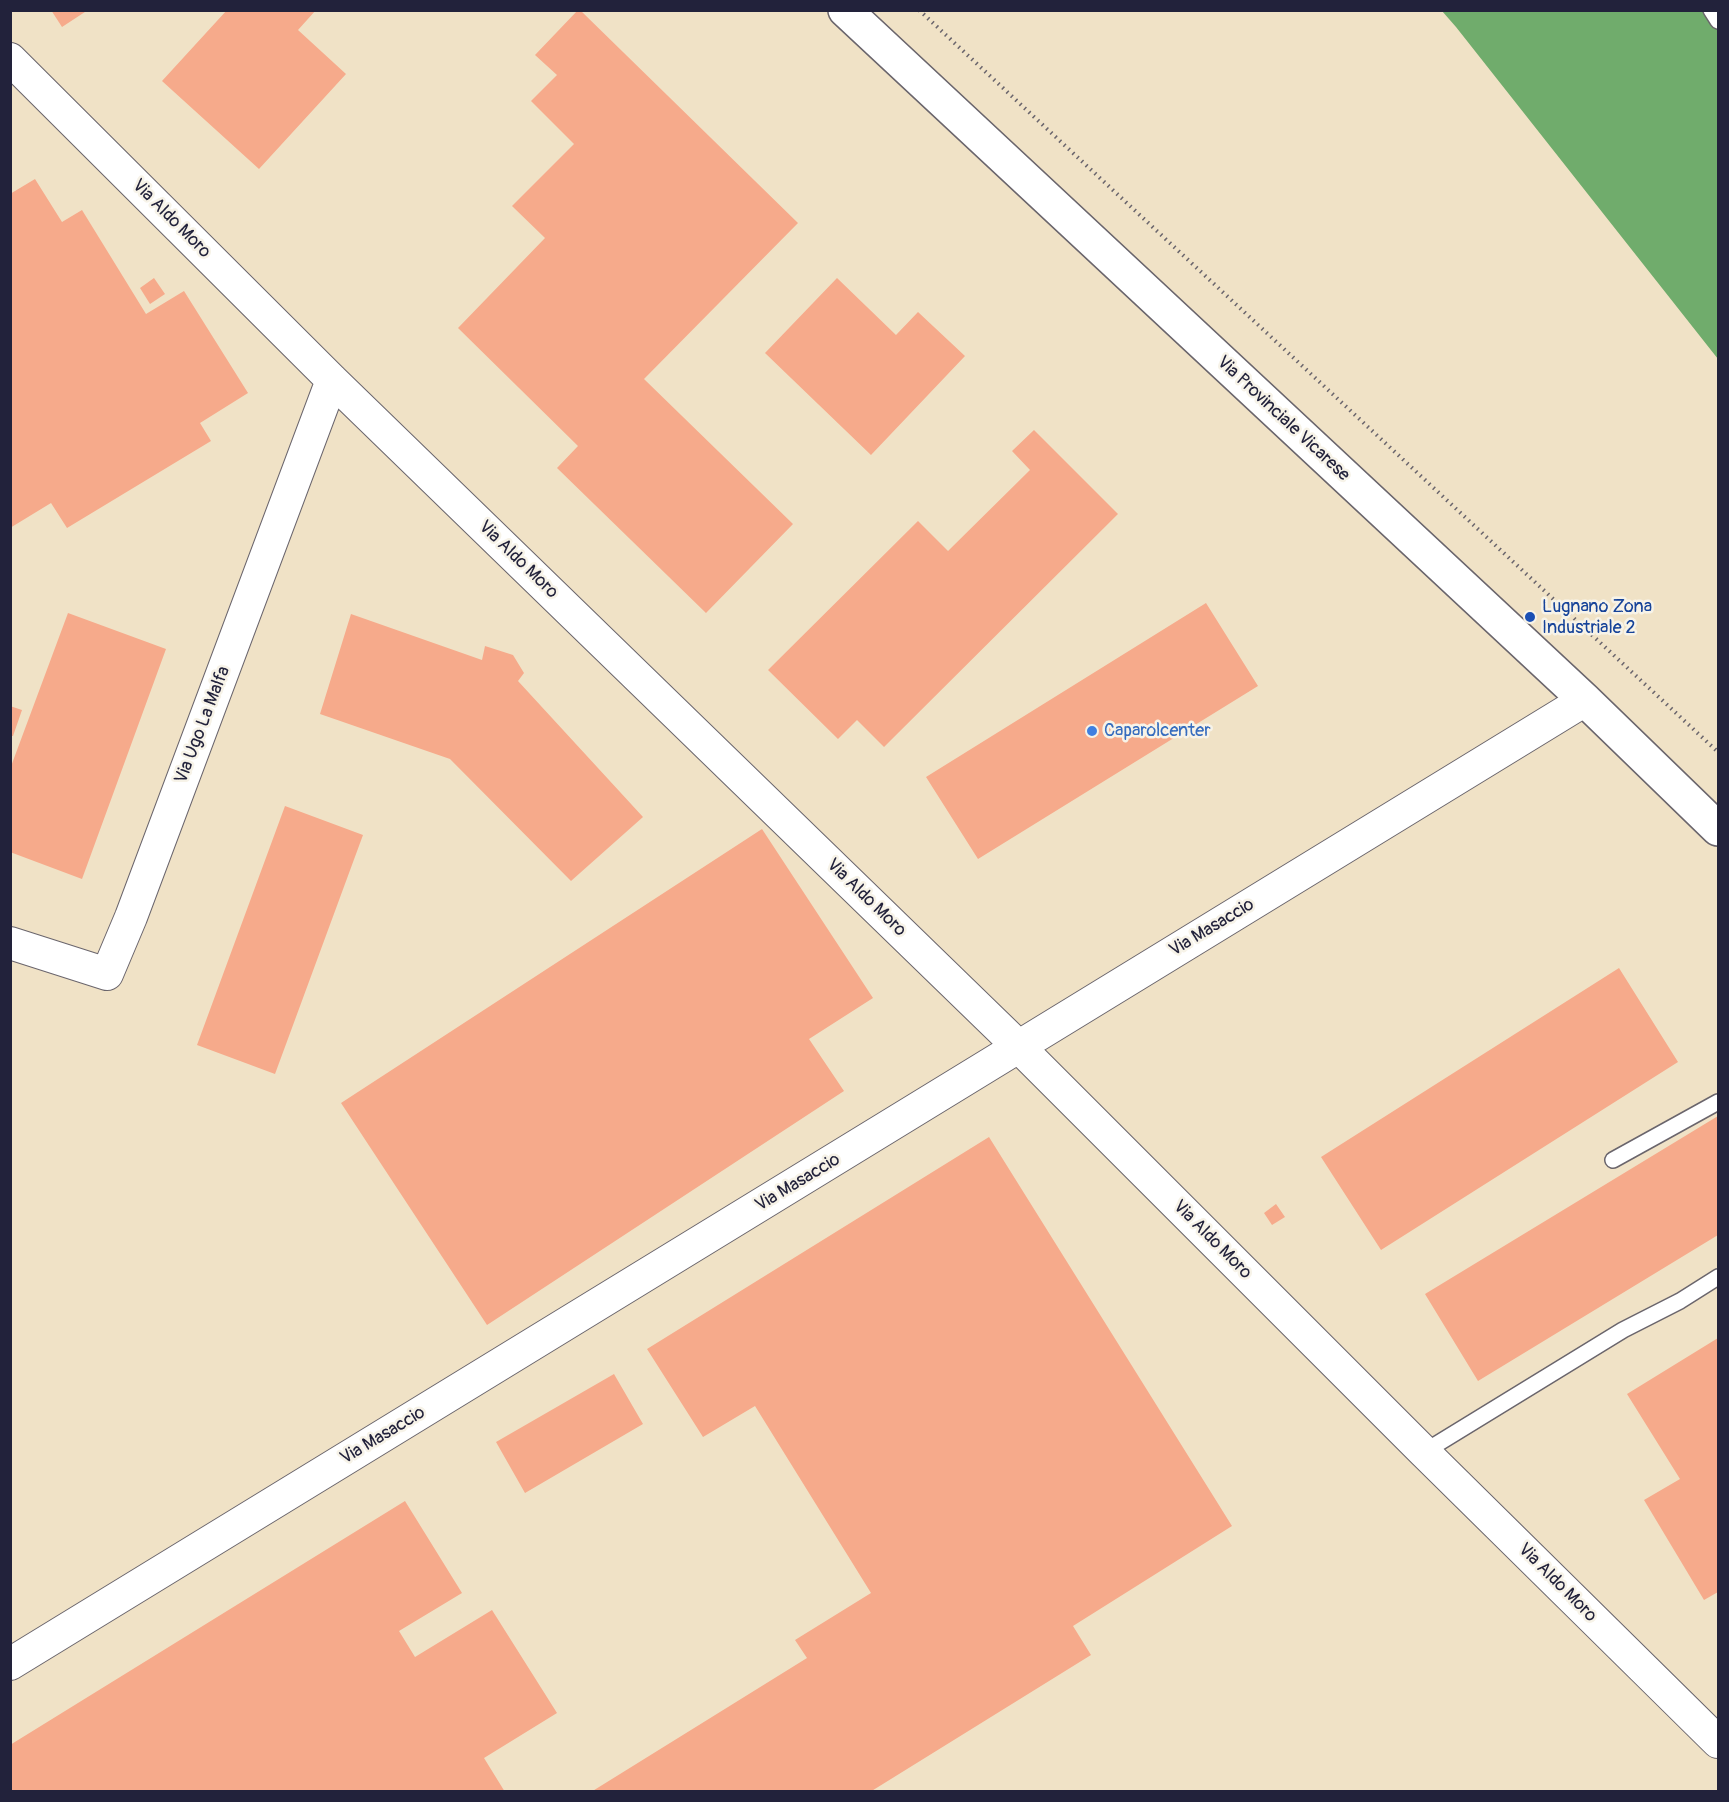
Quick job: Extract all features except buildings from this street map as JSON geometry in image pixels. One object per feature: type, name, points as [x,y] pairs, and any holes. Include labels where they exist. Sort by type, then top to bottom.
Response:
[{"type":"main road","name":"Via Provinciale Vicarese","points":[[845,10],[1585,700],[1719,829]]},
{"type":"street","name":"Via Aldo Moro","points":[[10,59],[332,380],[1018,1046],[1424,1452],[1719,1742]]},
{"type":"street","name":"Via Ugo La Malfa","points":[[10,943],[107,974],[131,917],[332,380]]},
{"type":"street","name":"Via Masaccio","points":[[10,1664],[1585,700]]},
{"type":"lane","points":[[1711,10],[1719,21]]},
{"type":"lane","points":[[1613,1160],[1719,1102]]},
{"type":"lane","points":[[1424,1452],[1623,1330],[1680,1301],[1719,1277]]},
{"type":"path","points":[[919,10],[1719,752]]},
{"type":"green space","points":[[1442,11],[1718,11],[1718,359],[1456,27]]},
{"type":"place","name":"Lugnano Zona Industriale 2","points":[[1530,617]]},
{"type":"place","name":"Caparolcenter","points":[[1092,731]]}]
